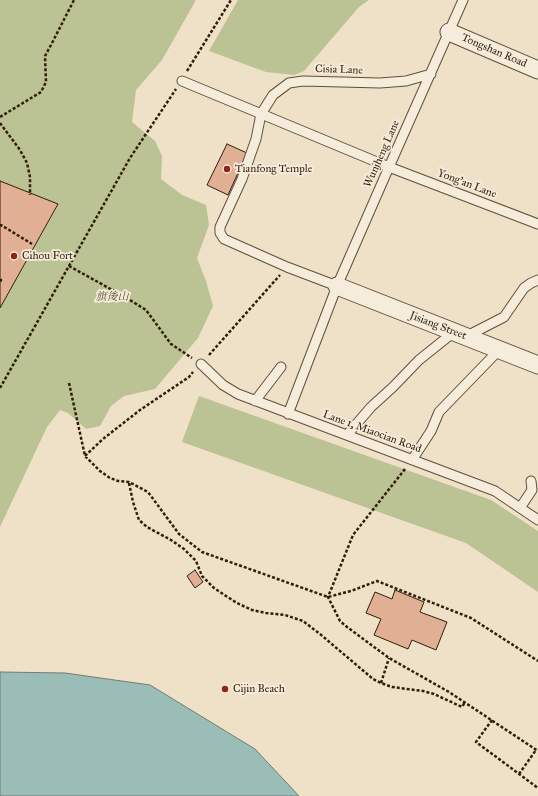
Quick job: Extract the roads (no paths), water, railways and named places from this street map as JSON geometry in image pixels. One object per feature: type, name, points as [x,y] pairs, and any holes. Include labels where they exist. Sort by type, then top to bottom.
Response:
[{"type":"street","name":"Tongshan Road","points":[[449,32],[538,70]]},
{"type":"street","name":"Jisiang Street","points":[[337,286],[538,365]]},
{"type":"lane","name":"Wunjheng Lane","points":[[288,414],[337,286],[388,167],[463,0]]},
{"type":"lane","name":"Cisia Lane","points":[[261,114],[273,94],[289,83],[303,81],[380,83],[406,81],[431,74]]},
{"type":"lane","points":[[182,81],[388,167]]},
{"type":"lane","points":[[261,114],[256,140],[242,179],[220,227],[220,233],[224,239],[337,286]]},
{"type":"lane","name":"Yong'an Lane","points":[[388,167],[538,224]]},
{"type":"lane","points":[[347,435],[371,407],[419,360],[460,334],[504,317],[524,288],[538,280]]},
{"type":"lane","points":[[412,460],[431,431],[440,412],[499,350]]},
{"type":"lane","name":"Lane 1, Miaocian Road","points":[[201,364],[223,385],[238,394],[495,491],[538,520]]},
{"type":"lane","points":[[255,401],[281,367]]},
{"type":"lane","points":[[520,508],[532,490],[531,481]]},
{"type":"water","points":[[0,672],[65,673],[150,685],[255,749],[299,796],[0,796]]},
{"type":"place","name":"Tianfong Temple","points":[[227,169]]},
{"type":"place","name":"Cihou Fort","points":[[14,256]]},
{"type":"place","name":"Cijin Beach","points":[[225,689]]},
{"type":"park label","name":"旗後山","points":[[112,297]]}]
